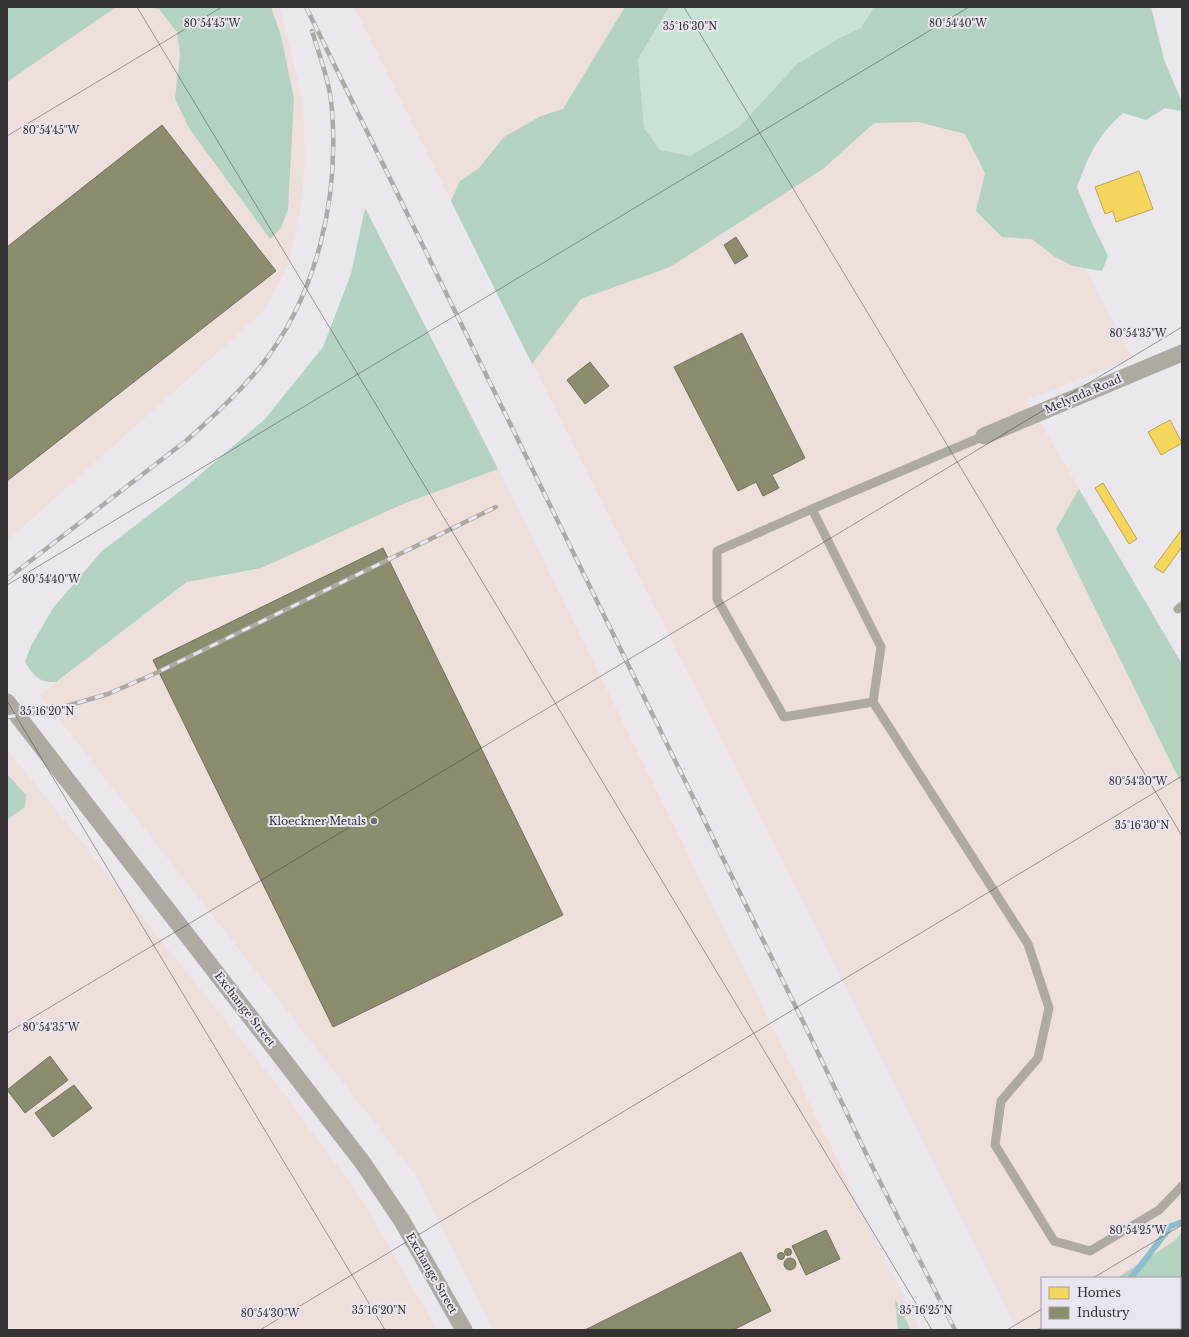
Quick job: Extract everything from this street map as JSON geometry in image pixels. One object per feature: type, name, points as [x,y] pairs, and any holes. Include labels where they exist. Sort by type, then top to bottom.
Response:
[{"type":"street","name":"Melynda Road","points":[[984,436],[1182,353]]},
{"type":"street","name":"Exchange Street","points":[[7,702],[363,1163],[406,1228],[464,1330]]},
{"type":"lane","points":[[873,702],[784,717],[717,598],[717,551],[984,436]]},
{"type":"lane","points":[[812,509],[881,647],[873,702],[1028,944],[1049,1008],[1038,1058],[1001,1101],[995,1145],[1054,1241],[1090,1251],[1159,1210],[1182,1186]]},
{"type":"shaded area","points":[[7,7],[280,7],[303,103],[305,163],[300,212],[287,268],[265,310],[7,541]]},
{"type":"shaded area","points":[[354,7],[1141,7],[1173,81],[1015,139],[1133,358],[1027,400],[1182,664],[1182,1330],[1017,1330]]},
{"type":"shaded area","points":[[454,379],[920,1330],[493,1330],[417,1177],[40,695]]},
{"type":"shaded area","points":[[7,749],[286,1096],[362,1200],[437,1330],[7,1330]]},
{"type":"green space","points":[[7,7],[116,7],[7,82]]},
{"type":"green space","points":[[148,7],[271,7],[281,36],[294,99],[288,209],[281,228],[270,239],[189,128],[175,99],[180,54],[177,32],[159,9]]},
{"type":"green space","points":[[625,7],[669,7],[638,59],[644,128],[660,150],[690,156],[739,127],[797,64],[836,40],[861,28],[874,7],[1151,7],[1165,63],[1182,102],[1182,111],[1165,108],[1146,120],[1123,113],[1114,121],[1100,138],[1085,165],[1077,187],[1090,219],[1108,256],[1102,271],[1073,266],[1055,257],[1032,239],[1002,237],[976,211],[985,173],[965,134],[918,122],[874,123],[823,169],[670,267],[581,299],[532,364],[451,201],[460,181],[479,168],[504,137],[541,116],[563,109]]},
{"type":"green space","points":[[669,7],[874,7],[861,28],[836,40],[797,64],[739,127],[690,156],[660,150],[644,128],[638,59]]},
{"type":"green space","points":[[365,208],[498,469],[403,504],[261,568],[187,582],[56,682],[45,681],[38,678],[34,675],[25,662],[31,646],[53,608],[102,551],[183,489],[265,419],[323,347],[351,274]]},
{"type":"green space","points":[[1079,489],[1182,664],[1182,785],[1056,529]]},
{"type":"green space","points":[[7,774],[26,795],[25,807],[7,820]]},
{"type":"green space","points":[[1182,1232],[1181,1319],[1181,1277],[1119,1277],[1174,1241]]},
{"type":"green space","points":[[895,1299],[911,1330],[898,1330]]},
{"type":"green space","points":[[1181,1326],[1182,1330],[1036,1330],[1041,1327],[1041,1329],[1181,1329]]},
{"type":"building: Homes","points":[[1139,171],[1153,209],[1116,222],[1113,211],[1105,214],[1095,187]]},
{"type":"building: Homes","points":[[1170,420],[1182,443],[1161,455],[1148,432]]},
{"type":"building: Homes","points":[[1103,483],[1137,539],[1129,544],[1095,488]]},
{"type":"building: Homes","points":[[1182,529],[1182,547],[1163,573],[1154,567]]},
{"type":"building: Industry","points":[[162,125],[276,271],[7,481],[7,247]]},
{"type":"building: Industry","points":[[736,237],[748,256],[735,264],[724,245]]},
{"type":"building: Industry","points":[[742,333],[805,458],[772,475],[779,488],[763,496],[756,482],[738,491],[674,367]]},
{"type":"building: Industry","points":[[590,362],[609,386],[585,404],[567,380]]},
{"type":"building: Industry","name":"Kloeckner Metals","points":[[383,548],[563,915],[333,1027],[153,660]]},
{"type":"building: Industry","points":[[50,1056],[68,1080],[25,1113],[7,1090]]},
{"type":"building: Industry","points":[[74,1085],[92,1108],[53,1137],[35,1113]]},
{"type":"building: Industry","points":[[826,1230],[840,1259],[806,1275],[792,1246]]},
{"type":"building: Industry","points":[[788,1249],[791,1252],[788,1255],[785,1252]]},
{"type":"building: Industry","points":[[741,1252],[771,1311],[733,1330],[585,1330]]},
{"type":"building: Industry","points":[[781,1253],[784,1256],[781,1259],[778,1256]]},
{"type":"building: Industry","points":[[788,1258],[792,1258],[796,1264],[792,1270],[788,1270],[784,1266],[784,1262]]},
{"type":"waterway","points":[[1132,1277],[1171,1226],[1182,1222]]},
{"type":"railway","points":[[306,7],[810,1036],[873,1168],[955,1330]]},
{"type":"railway","points":[[7,579],[187,440],[243,387],[260,367],[280,339],[310,278],[320,245],[332,178],[333,144],[331,100],[324,70],[312,31]]},
{"type":"railway","points":[[7,717],[63,707],[108,694],[156,673],[496,507]]},
{"type":"place","name":"Kloeckner Metals","points":[[374,821]]}]
